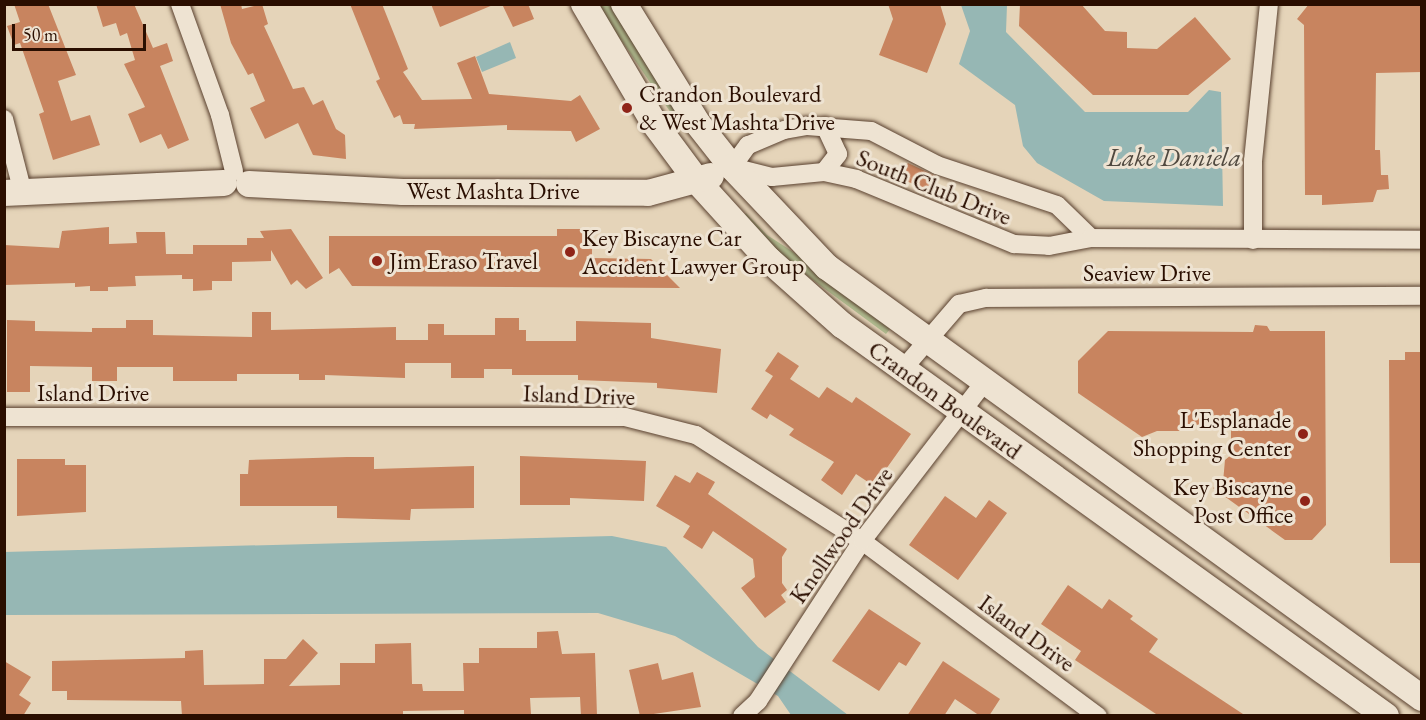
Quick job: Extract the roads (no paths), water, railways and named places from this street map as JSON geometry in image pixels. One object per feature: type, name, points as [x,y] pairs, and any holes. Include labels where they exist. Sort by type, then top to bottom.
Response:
[{"type":"main road","name":"Crandon Boulevard","points":[[584,4],[621,72],[697,181],[769,260],[842,325],[1386,716]]},
{"type":"main road","name":"Crandon Boulevard","points":[[624,4],[662,71],[732,167],[827,267],[983,384],[1422,698]]},
{"type":"main road","name":"West Mashta Drive","points":[[14,193],[236,180],[403,192],[648,193],[697,181],[732,167]]},
{"type":"street","points":[[180,4],[220,115],[236,180]]},
{"type":"street","points":[[1253,240],[1253,161],[1269,4]]},
{"type":"street","points":[[4,119],[14,193]]},
{"type":"street","points":[[824,172],[838,154],[825,126]]},
{"type":"street","name":"South Club Drive","points":[[1091,238],[1057,205],[937,165],[880,134],[825,126],[764,137],[748,145],[732,167],[772,177],[824,172],[856,179],[1014,244],[1049,246],[1091,238],[1422,240]]},
{"type":"street","name":"Seaview Drive","points":[[903,369],[959,304],[986,298],[1422,296]]},
{"type":"street","name":"Knollwood Drive","points":[[742,716],[763,692],[862,541],[983,384]]},
{"type":"street","name":"Island Drive","points":[[4,417],[625,417],[696,435],[862,541],[1098,716]]},
{"type":"water","name":"Lake Daniela","points":[[961,5],[1007,5],[1006,32],[1085,112],[1188,112],[1209,90],[1221,92],[1223,206],[1104,201],[1037,163],[1023,146],[1015,105],[959,64],[970,31]]},
{"type":"water","points":[[510,42],[516,58],[482,72],[476,57]]},
{"type":"water","points":[[612,536],[666,547],[758,647],[848,715],[791,715],[778,696],[675,636],[598,613],[5,615],[4,552]]},
{"type":"place","name":"Crandon Boulevard & West Mashta Drive","points":[[627,108]]},
{"type":"place","name":"Key Biscayne Car Accident Lawyer Group","points":[[570,252]]},
{"type":"place","name":"Jim Eraso Travel","points":[[377,261]]},
{"type":"place","name":"L'Esplanade Shopping Center","points":[[1303,434]]},
{"type":"place","name":"Key Biscayne Post Office","points":[[1305,501]]}]
